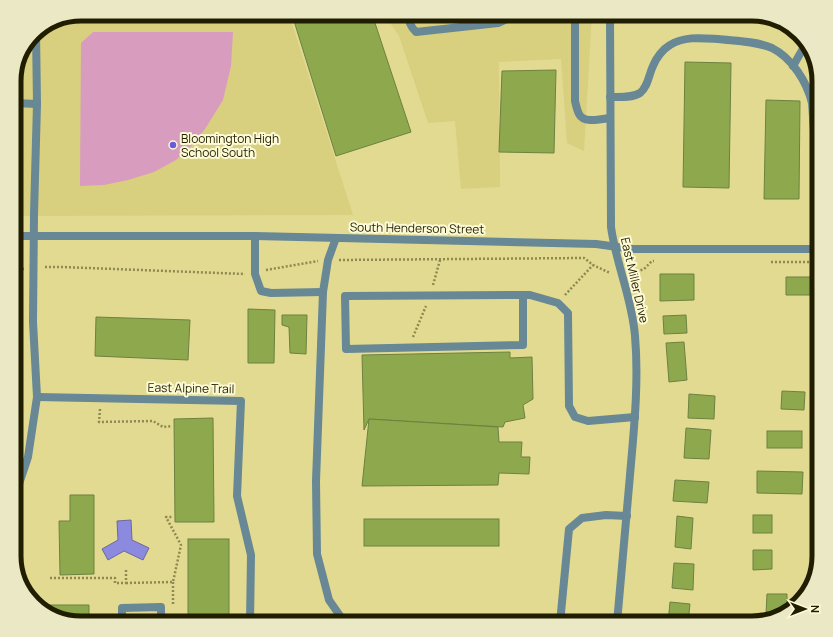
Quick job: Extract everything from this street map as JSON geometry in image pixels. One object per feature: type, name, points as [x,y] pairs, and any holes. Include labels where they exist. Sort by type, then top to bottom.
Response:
[{"type":"street","points":[[409,21],[416,32],[480,21]]},
{"type":"street","points":[[575,21],[575,101],[579,114],[582,118],[589,120],[610,118]]},
{"type":"street","name":"East Miller Drive","points":[[610,21],[611,227],[614,247],[632,311],[636,357],[635,417],[619,616]]},
{"type":"street","points":[[610,97],[633,96],[640,93],[644,88],[653,65],[670,45],[681,41],[698,38],[754,44],[772,48],[793,66],[804,81],[812,103]]},
{"type":"street","points":[[21,478],[28,457],[37,397],[33,322],[37,104],[36,40]]},
{"type":"street","points":[[793,66],[803,49]]},
{"type":"street","points":[[21,103],[37,104]]},
{"type":"street","name":"South Henderson Street","points":[[21,236],[255,236],[596,244],[632,249],[812,249]]},
{"type":"street","points":[[255,236],[255,274],[261,291],[271,293],[323,292]]},
{"type":"street","points":[[336,238],[328,260],[323,292],[316,480],[317,554],[329,600],[340,616]]},
{"type":"street","points":[[523,295],[524,345],[346,349],[345,296],[523,295],[530,295],[558,303],[568,313],[569,406],[575,417],[588,421],[635,417]]},
{"type":"street","name":"East Alpine Trail","points":[[37,397],[241,401],[237,496],[251,555],[250,616]]},
{"type":"street","points":[[561,616],[570,529],[582,518],[606,515],[626,516]]},
{"type":"street","points":[[122,616],[122,608],[161,607],[161,616]]},
{"type":"path","points":[[635,273],[652,261],[660,261]]},
{"type":"path","points":[[763,262],[812,262]]},
{"type":"path","points":[[558,303],[593,265]]},
{"type":"path","points":[[100,399],[99,422],[153,421],[163,426],[172,426]]},
{"type":"path","points":[[50,578],[115,578],[115,583],[173,582],[181,545],[166,517],[173,517]]},
{"type":"path","points":[[126,570],[126,583]]},
{"type":"shaded area","name":"Bloomington High School South","points":[[291,21],[353,215],[21,216],[21,77],[23,65],[31,47],[38,38],[47,31],[69,22]]},
{"type":"shaded area","points":[[389,21],[592,21],[584,151],[567,143],[561,59],[499,62],[500,187],[461,189],[455,121],[428,123],[399,36]]},
{"type":"shaded area","points":[[93,32],[233,32],[231,66],[223,100],[205,129],[192,145],[176,160],[154,172],[128,180],[104,185],[80,186],[81,43]]},
{"type":"shaded area","points":[[131,520],[132,540],[149,548],[143,560],[124,551],[108,560],[102,549],[118,540],[117,521]]},
{"type":"building","points":[[294,21],[374,21],[411,132],[336,156]]},
{"type":"building","points":[[685,62],[731,63],[729,188],[683,187]]},
{"type":"building","points":[[556,70],[554,153],[499,152],[502,71]]},
{"type":"building","points":[[766,100],[800,101],[799,199],[764,199]]},
{"type":"building","points":[[660,274],[694,274],[694,300],[660,301]]},
{"type":"building","points":[[786,277],[812,277],[812,295],[786,295]]},
{"type":"building","points":[[248,309],[275,310],[274,363],[248,363]]},
{"type":"building","points":[[282,315],[307,315],[306,354],[290,353],[289,327],[282,325]]},
{"type":"building","points":[[686,315],[687,333],[664,334],[663,316]]},
{"type":"building","points":[[96,317],[190,320],[188,360],[95,356]]},
{"type":"building","points":[[684,342],[687,380],[669,382],[666,343]]},
{"type":"building","points":[[510,352],[510,358],[532,357],[533,399],[523,405],[525,418],[505,422],[503,427],[369,419],[364,430],[362,355]]},
{"type":"building","points":[[782,391],[805,392],[804,410],[781,409]]},
{"type":"building","points":[[689,394],[715,396],[714,419],[688,418]]},
{"type":"building","points":[[213,418],[214,522],[175,522],[174,419]]},
{"type":"building","points":[[369,419],[498,427],[499,442],[522,442],[521,457],[530,457],[529,474],[499,473],[498,485],[362,486]]},
{"type":"building","points":[[686,428],[711,430],[709,459],[684,458]]},
{"type":"building","points":[[767,431],[802,431],[802,448],[767,448]]},
{"type":"building","points":[[757,471],[803,472],[802,494],[757,493]]},
{"type":"building","points":[[675,480],[709,482],[707,503],[673,501]]},
{"type":"building","points":[[70,495],[94,495],[94,574],[60,575],[59,521],[70,521]]},
{"type":"building","points":[[753,515],[772,515],[772,533],[753,533]]},
{"type":"building","points":[[677,516],[693,518],[691,549],[675,547]]},
{"type":"building","points":[[364,519],[499,519],[499,546],[364,546]]},
{"type":"building","points":[[188,539],[229,539],[229,616],[188,616]]},
{"type":"building","points":[[753,550],[772,550],[772,569],[753,570]]},
{"type":"building","points":[[674,563],[694,564],[693,590],[672,588]]},
{"type":"building","points":[[767,594],[785,594],[785,606],[766,614]]},
{"type":"building","points":[[670,602],[690,604],[689,616],[669,616]]},
{"type":"building","points":[[46,605],[89,605],[89,616],[80,616],[61,613]]},
{"type":"place","name":"Bloomington High School South","points":[[173,145]]}]
